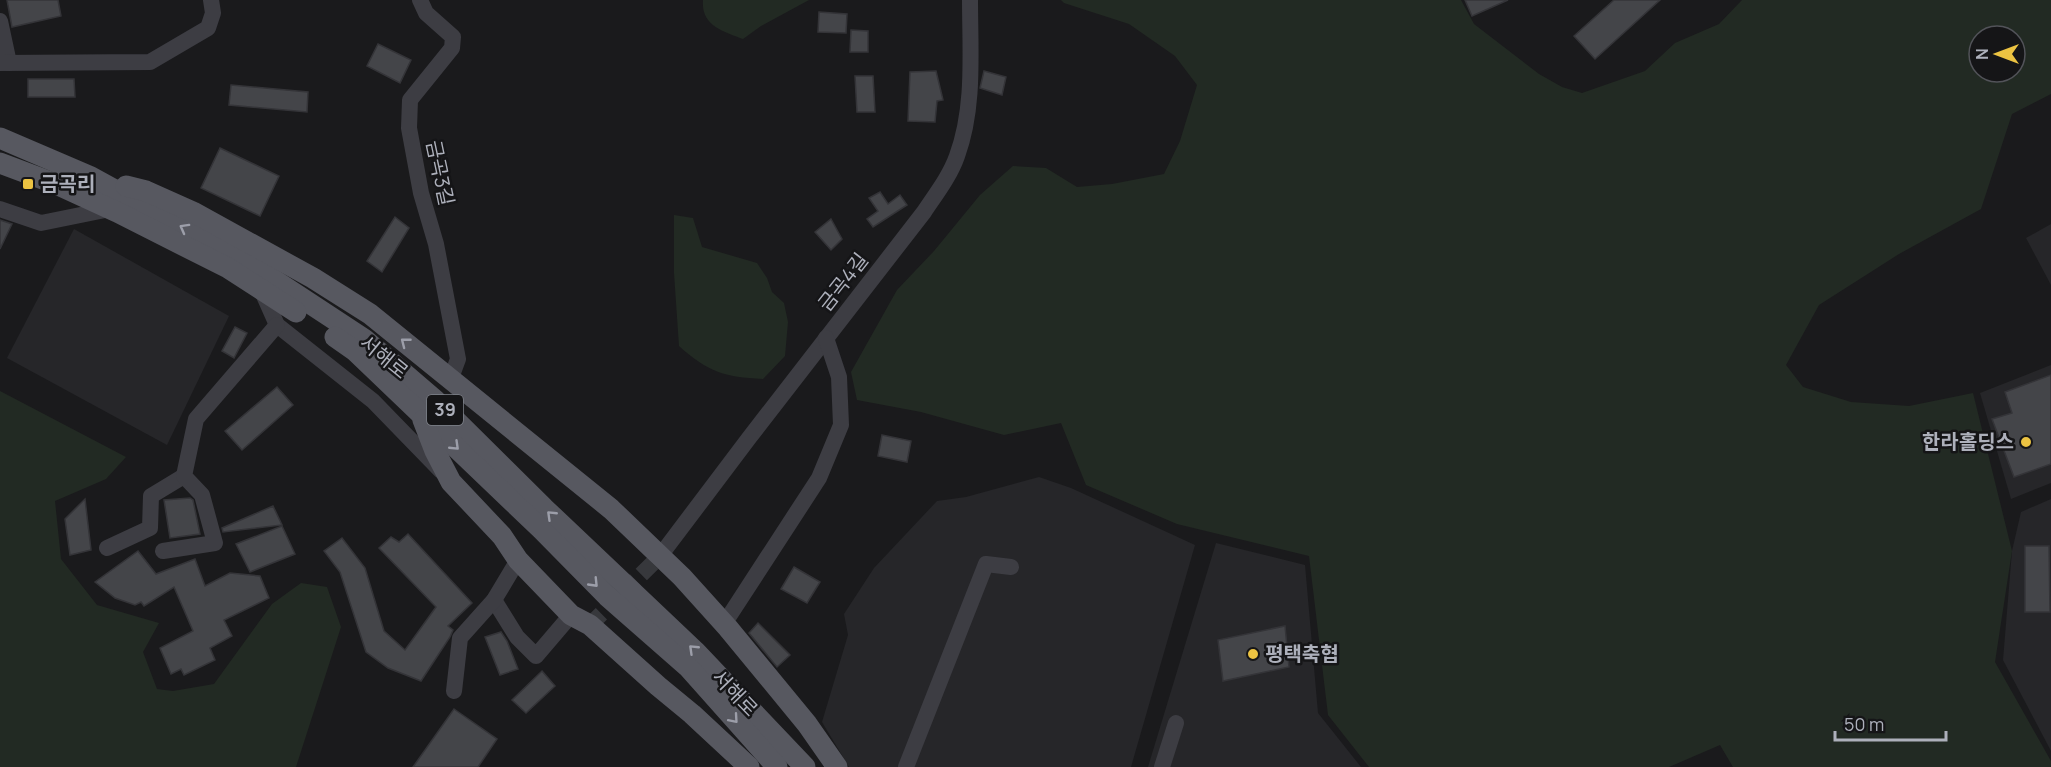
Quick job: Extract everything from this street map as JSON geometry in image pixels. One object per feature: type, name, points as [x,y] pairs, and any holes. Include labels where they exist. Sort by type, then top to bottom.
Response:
[{"type":"main road","name":"서해로","points":[[0,138],[91,177],[250,264],[364,339],[435,399],[552,516],[695,651],[806,767]]},
{"type":"main road","name":"서해로","points":[[0,163],[56,184],[228,268],[355,351],[541,529],[607,596],[688,667],[777,767]]},
{"type":"main road","points":[[91,177],[146,191],[165,199],[313,278],[370,314],[451,378],[611,509],[660,556],[724,624],[807,724],[837,767]]},
{"type":"main road","points":[[420,412],[435,451],[451,482],[502,536],[518,560],[571,615],[590,625],[749,767]]},
{"type":"street","points":[[0,21],[4,63],[150,62],[208,28],[213,13],[211,0]]},
{"type":"street","name":"금곡3길","points":[[420,0],[426,13],[453,37],[452,48],[410,100],[410,128],[421,193],[435,244],[458,359],[451,378]]},
{"type":"street","name":"금곡4길","points":[[660,556],[924,212],[943,184],[957,157],[968,117],[970,0]]},
{"type":"street","points":[[0,209],[41,223],[110,209]]},
{"type":"street","points":[[261,289],[277,325],[373,400],[451,482]]},
{"type":"street","points":[[107,548],[150,528],[151,496],[184,476],[196,419],[277,325]]},
{"type":"street","points":[[724,624],[819,478],[842,425],[839,377],[826,338]]},
{"type":"street","points":[[163,551],[215,543],[202,495],[184,476]]},
{"type":"street","points":[[454,691],[460,638],[494,600],[518,560]]},
{"type":"street","points":[[906,767],[986,564],[1011,567]]},
{"type":"street","points":[[494,600],[517,637],[536,656],[571,615]]},
{"type":"street","points":[[1162,767],[1176,723]]},
{"type":"shaded area","points":[[703,0],[809,0],[761,26],[743,39],[721,30],[710,22],[703,9]]},
{"type":"shaded area","points":[[1061,0],[1461,0],[1474,24],[1539,74],[1562,87],[1582,93],[1645,71],[1675,43],[1719,24],[1742,0],[2051,0],[2051,94],[2012,114],[1981,209],[1899,254],[1819,305],[1786,365],[1803,387],[1851,402],[1909,406],[1973,393],[2012,551],[1995,662],[2051,761],[2051,767],[1733,767],[1720,745],[1669,767],[1369,767],[1328,715],[1309,556],[1177,524],[1086,485],[1061,423],[1004,435],[921,412],[857,400],[851,372],[897,290],[934,251],[980,195],[1013,166],[1046,168],[1077,187],[1112,184],[1164,174],[1180,141],[1197,85],[1175,56],[1129,24],[1064,3]]},
{"type":"shaded area","points":[[674,215],[693,218],[702,247],[757,263],[767,278],[772,292],[784,303],[788,322],[785,356],[763,379],[717,372],[699,362],[679,346],[674,273]]},
{"type":"shaded area","points":[[2051,224],[2051,285],[2026,238]]},
{"type":"shaded area","points":[[74,229],[229,316],[167,445],[7,358]]},
{"type":"shaded area","name":"한라홀딩스","points":[[2051,365],[2051,483],[2011,499],[1980,393]]},
{"type":"shaded area","points":[[0,391],[126,457],[106,479],[55,501],[61,559],[97,605],[159,623],[143,652],[157,689],[173,691],[214,684],[272,604],[301,583],[327,587],[341,627],[296,767],[0,767]]},
{"type":"shaded area","points":[[1039,477],[1071,488],[1195,545],[1131,767],[849,767],[822,722],[848,635],[844,614],[874,568],[937,501],[966,497]]},
{"type":"shaded area","points":[[2051,499],[2051,751],[2003,660],[2012,551],[2021,512]]},
{"type":"shaded area","points":[[1216,543],[1305,565],[1318,713],[1361,767],[1148,767]]},
{"type":"building","points":[[7,0],[58,0],[61,16],[12,27]]},
{"type":"building","points":[[1465,0],[1508,0],[1472,16]]},
{"type":"building","points":[[1614,0],[1660,0],[1595,59],[1574,36]]},
{"type":"building","points":[[819,12],[847,14],[846,33],[818,32]]},
{"type":"building","points":[[851,30],[868,31],[868,52],[850,52]]},
{"type":"building","points":[[378,44],[411,60],[400,83],[367,66]]},
{"type":"building","points":[[936,71],[943,100],[937,101],[935,122],[908,121],[910,72]]},
{"type":"building","points":[[984,71],[1006,77],[1002,95],[980,88]]},
{"type":"building","points":[[855,76],[873,76],[875,112],[857,112]]},
{"type":"building","points":[[28,79],[74,79],[75,97],[28,97]]},
{"type":"building","points":[[231,85],[308,92],[307,112],[229,105]]},
{"type":"building","points":[[220,148],[279,176],[260,216],[201,188]]},
{"type":"building","points":[[880,192],[888,204],[900,195],[907,205],[873,227],[867,219],[878,211],[869,198]]},
{"type":"building","points":[[395,217],[409,228],[382,272],[367,261]]},
{"type":"building","points":[[831,219],[842,239],[831,250],[815,232]]},
{"type":"building","points":[[0,220],[12,224],[0,249]]},
{"type":"building","points":[[235,327],[247,333],[234,358],[222,351]]},
{"type":"building","name":"한라홀딩스","points":[[2051,375],[2051,464],[2014,477],[1992,419],[2012,413],[2005,392]]},
{"type":"building","points":[[277,387],[293,405],[242,450],[225,431]]},
{"type":"building","points":[[882,435],[911,441],[907,462],[878,456]]},
{"type":"building","points":[[190,498],[193,500],[200,534],[170,538],[164,500]]},
{"type":"building","points":[[85,499],[91,550],[70,555],[65,519]]},
{"type":"building","points":[[273,506],[282,525],[223,532],[222,528]]},
{"type":"building","points":[[282,526],[295,554],[250,572],[236,544]]},
{"type":"building","points":[[408,534],[472,603],[448,626],[453,630],[450,637],[421,681],[388,668],[366,652],[340,572],[324,551],[342,538],[365,568],[384,631],[405,650],[436,607],[379,548],[391,537],[399,542]]},
{"type":"building","points":[[2025,546],[2049,546],[2050,612],[2025,612]]},
{"type":"building","points":[[138,551],[156,574],[195,559],[205,586],[230,573],[260,576],[269,598],[224,620],[232,636],[210,648],[215,660],[184,675],[181,669],[171,674],[160,648],[193,631],[174,587],[144,606],[141,602],[135,605],[115,598],[95,582]]},
{"type":"building","points":[[794,567],[820,582],[807,603],[781,589]]},
{"type":"building","points":[[758,623],[790,655],[777,667],[749,633]]},
{"type":"building","name":"평택축협","points":[[1285,626],[1289,667],[1223,681],[1218,640]]},
{"type":"building","points":[[501,632],[518,669],[500,675],[485,637]]},
{"type":"building","points":[[542,671],[555,686],[526,713],[512,700]]},
{"type":"building","points":[[454,709],[497,739],[478,767],[413,767]]},
{"type":"tunnel","points":[[590,625],[660,556]]},
{"type":"place","name":"금곡리","points":[[28,184]]},
{"type":"place","name":"한라홀딩스","points":[[2026,442]]},
{"type":"place","name":"평택축협","points":[[1253,654]]}]
